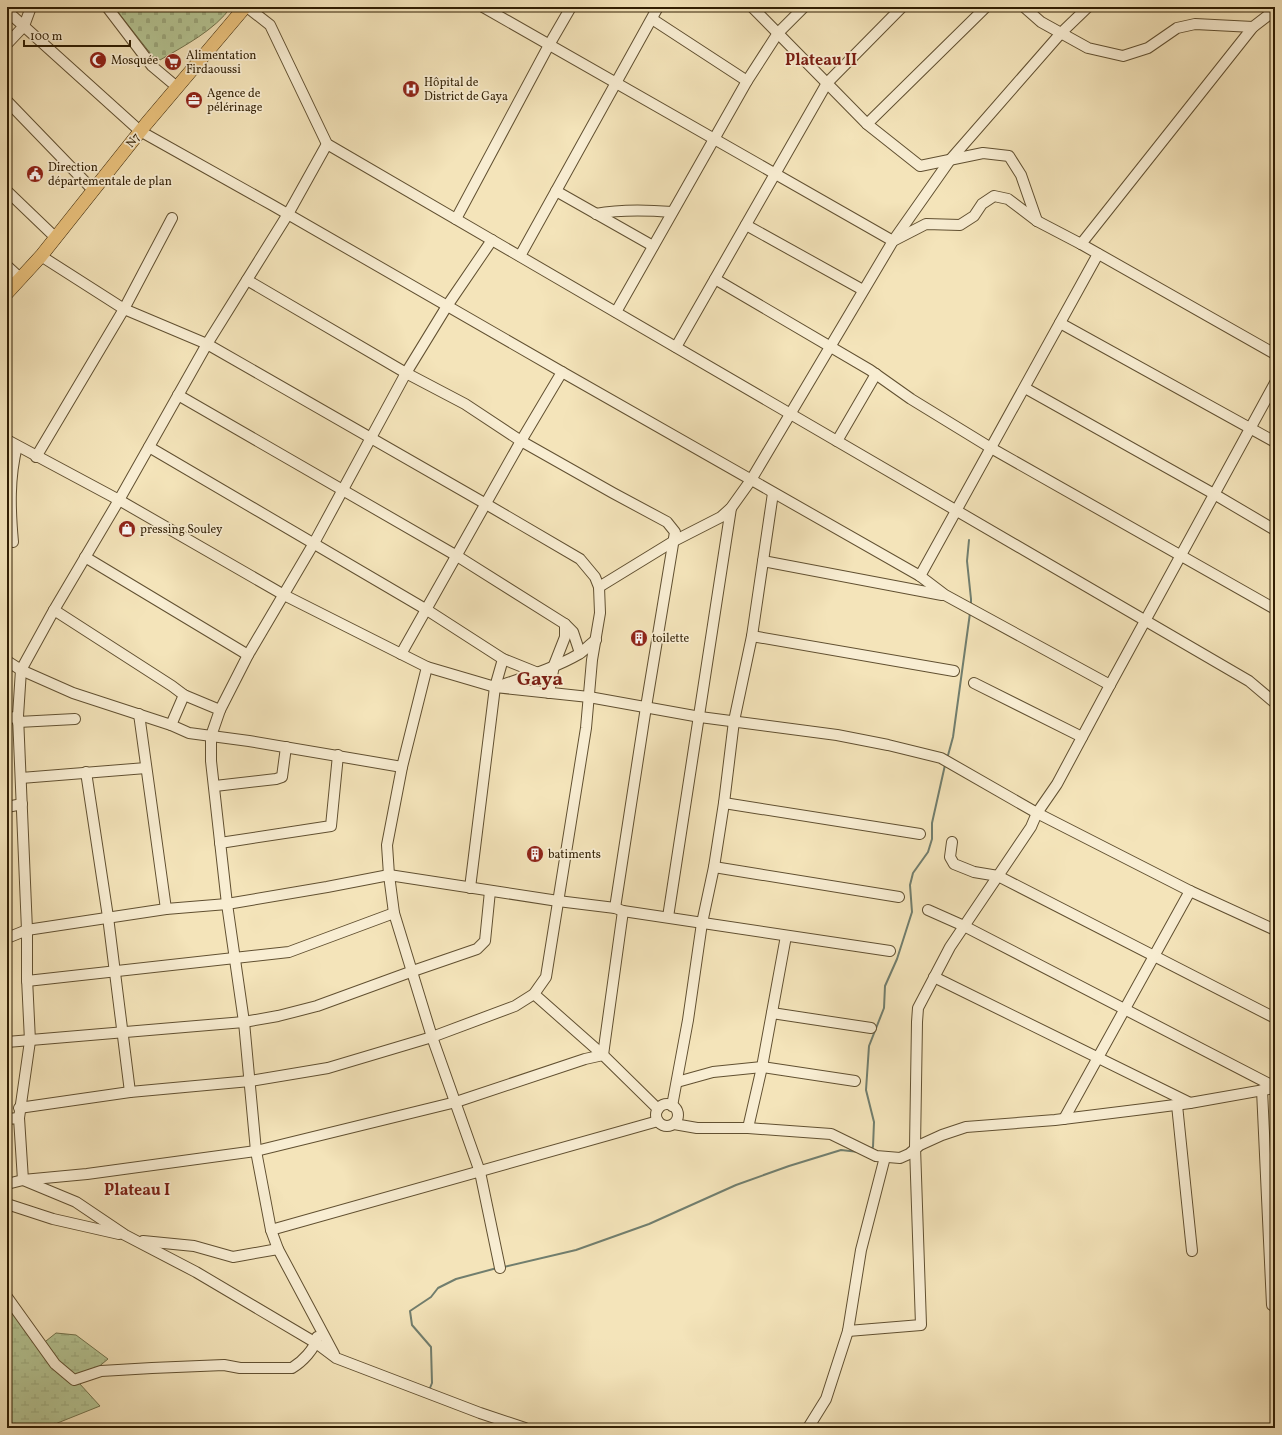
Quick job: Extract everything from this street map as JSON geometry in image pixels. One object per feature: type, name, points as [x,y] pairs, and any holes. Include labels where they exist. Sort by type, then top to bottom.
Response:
[{"type":"main road","name":"N7","points":[[7,293],[42,256],[140,131],[246,7]]},
{"type":"street","points":[[7,44],[24,26],[31,7]]},
{"type":"street","points":[[107,7],[152,66],[177,87]]},
{"type":"street","points":[[246,7],[270,25],[327,144],[1249,681],[1275,703]]},
{"type":"street","points":[[456,219],[549,45],[571,7]]},
{"type":"street","points":[[520,256],[658,7]]},
{"type":"street","points":[[752,7],[867,124],[920,166],[983,153],[1009,156],[1021,175],[1037,221]]},
{"type":"street","points":[[616,312],[746,81],[778,33],[804,7]]},
{"type":"street","points":[[676,347],[827,83],[902,7]]},
{"type":"street","points":[[867,124],[986,7]]},
{"type":"street","points":[[1024,7],[1041,22],[1088,48],[1122,56],[1148,48],[1177,28],[1194,24],[1253,27]]},
{"type":"street","points":[[600,587],[674,541],[721,517],[731,508],[751,480],[893,241],[950,160],[1061,33],[1088,7]]},
{"type":"street","points":[[488,9],[616,84],[893,241]]},
{"type":"street","points":[[1081,244],[1253,27],[1275,10]]},
{"type":"street","points":[[7,11],[140,131],[288,214],[446,306],[920,576],[945,595],[1110,685]]},
{"type":"street","points":[[652,19],[746,81]]},
{"type":"street","points":[[7,101],[93,190]]},
{"type":"street","points":[[23,1180],[19,1113],[30,1041],[18,719],[21,670],[207,344],[288,214],[327,144]]},
{"type":"street","points":[[7,191],[56,238]]},
{"type":"street","points":[[556,191],[653,246]]},
{"type":"street","points":[[893,241],[926,224],[960,225],[974,216],[982,204],[994,196],[1008,199],[1037,221],[1081,244],[1275,354]]},
{"type":"street","points":[[596,214],[646,210],[672,212]]},
{"type":"street","points":[[36,457],[124,309],[172,218]]},
{"type":"street","points":[[746,225],[864,290]]},
{"type":"street","points":[[336,1358],[278,1249],[271,1230],[256,1151],[244,1022],[227,904],[211,761],[211,736],[220,710],[248,655],[314,543],[406,373],[446,306],[492,240]]},
{"type":"street","points":[[920,576],[1098,254]]},
{"type":"street","points":[[7,1119],[19,1113],[130,1092],[250,1081],[328,1068],[432,1037],[515,1006],[534,994],[546,977],[586,728],[600,613],[600,587],[595,577],[580,559],[207,344],[124,309],[42,256]]},
{"type":"street","points":[[7,266],[20,278]]},
{"type":"street","points":[[715,279],[876,374],[911,399],[991,448],[1275,610]]},
{"type":"street","points":[[247,280],[406,373],[465,404],[521,441],[667,522],[675,532],[646,706],[619,910],[603,1055]]},
{"type":"street","points":[[1060,323],[1275,442]]},
{"type":"street","points":[[401,654],[521,441],[562,372]]},
{"type":"street","points":[[837,441],[876,374]]},
{"type":"street","points":[[848,1331],[921,1325],[915,1147],[918,1008],[950,947],[1031,827],[1037,813],[1057,784],[1275,383]]},
{"type":"street","points":[[1025,388],[1275,530]]},
{"type":"street","points":[[178,395],[457,556],[565,624],[573,632],[580,653]]},
{"type":"street","points":[[7,440],[36,457],[119,500],[284,595],[427,667],[495,687],[589,697],[700,716],[851,738],[941,758],[1037,813],[1190,891],[1275,930]]},
{"type":"street","points":[[12,542],[10,505],[11,480],[17,446]]},
{"type":"street","points":[[149,447],[427,610],[503,659],[538,673]]},
{"type":"street","points":[[672,1106],[688,1020],[702,923],[714,867],[724,803],[734,721],[752,636],[773,493]]},
{"type":"street","points":[[668,917],[731,508]]},
{"type":"street","points":[[85,557],[248,655]]},
{"type":"street","points":[[763,561],[945,595]]},
{"type":"street","points":[[54,610],[184,695],[220,710]]},
{"type":"street","points":[[549,693],[554,665],[565,637],[565,624]]},
{"type":"street","points":[[752,636],[954,671]]},
{"type":"street","points":[[495,687],[538,673],[568,660],[580,653],[596,640]]},
{"type":"street","points":[[470,888],[495,687],[503,659]]},
{"type":"street","points":[[7,661],[21,670],[73,693],[171,725],[189,733],[249,740],[286,748],[402,766]]},
{"type":"street","points":[[427,667],[402,766],[387,845],[389,875],[394,913],[432,1037],[480,1172],[500,1268]]},
{"type":"street","points":[[974,683],[1082,737]]},
{"type":"street","points":[[171,725],[184,695]]},
{"type":"street","points":[[139,714],[166,909]]},
{"type":"street","points":[[7,719],[75,718]]},
{"type":"street","points":[[215,786],[282,777],[286,748]]},
{"type":"street","points":[[220,843],[331,826],[338,756]]},
{"type":"street","points":[[21,778],[146,768]]},
{"type":"street","points":[[86,772],[108,918],[130,1092]]},
{"type":"street","points":[[724,803],[920,834]]},
{"type":"street","points":[[7,807],[22,804]]},
{"type":"street","points":[[952,842],[950,857],[954,864],[974,872],[998,876],[1275,1018]]},
{"type":"street","points":[[714,867],[899,897]]},
{"type":"street","points":[[7,938],[27,930],[166,909],[227,904],[389,875],[890,951]]},
{"type":"street","points":[[7,1042],[244,1022],[278,1016],[317,1006],[413,971],[477,950],[485,941],[490,890]]},
{"type":"street","points":[[1064,1119],[1190,891]]},
{"type":"street","points":[[928,910],[964,926],[1275,1087]]},
{"type":"street","points":[[27,981],[289,952],[394,913]]},
{"type":"street","points":[[748,1128],[762,1067],[786,936]]},
{"type":"street","points":[[934,977],[1190,1103]]},
{"type":"street","points":[[534,994],[603,1055],[658,1109]]},
{"type":"street","points":[[772,1013],[871,1028]]},
{"type":"street","points":[[7,1184],[23,1180],[87,1174],[256,1151],[456,1102],[585,1059],[603,1055]]},
{"type":"street","points":[[677,1082],[713,1072],[762,1067],[855,1080]]},
{"type":"street","points":[[674,1124],[678,1118],[677,1111],[672,1106],[663,1105],[658,1109],[656,1115],[658,1121],[663,1126],[674,1124],[697,1128],[748,1128],[831,1134],[876,1156],[900,1158],[909,1154],[915,1147],[942,1134],[966,1127],[1064,1119],[1190,1103],[1275,1087]]},
{"type":"street","points":[[1262,1090],[1272,1305]]},
{"type":"street","points":[[1177,1104],[1192,1251]]},
{"type":"street","points":[[271,1230],[658,1121]]},
{"type":"street","points":[[808,1428],[826,1399],[848,1331],[861,1250],[885,1157]]},
{"type":"street","points":[[23,1180],[76,1202],[125,1235]]},
{"type":"street","points":[[7,1204],[54,1219],[125,1235],[137,1240],[196,1272],[316,1343],[336,1358],[480,1413],[525,1428]]},
{"type":"street","points":[[137,1240],[194,1246],[233,1257],[278,1249]]},
{"type":"street","points":[[7,1297],[54,1364],[74,1380],[101,1371],[152,1368],[224,1365],[240,1368],[292,1368],[299,1364],[316,1343],[318,1325]]},
{"type":"green space","points":[[114,7],[231,7],[217,23],[208,30],[160,60],[156,56],[154,58]]},
{"type":"green space","points":[[14,1303],[41,1345],[56,1333],[76,1335],[108,1359],[79,1383],[100,1406],[45,1428],[7,1428],[7,1352],[9,1351],[7,1348],[7,1307]]},
{"type":"waterway","points":[[969,540],[967,561],[971,605]]},
{"type":"waterway","points":[[947,759],[953,737],[970,613]]},
{"type":"waterway","points":[[870,1149],[873,1147],[874,1122],[866,1090],[869,1046],[884,1008],[885,986],[897,959],[912,912],[910,885],[913,873],[928,852],[932,839],[932,823],[945,765]]},
{"type":"waterway","points":[[504,1267],[576,1250],[649,1224],[736,1185],[789,1166],[841,1150],[859,1152]]},
{"type":"waterway","points":[[430,1388],[432,1383],[431,1347],[412,1325],[410,1311],[431,1297],[438,1288],[456,1279],[497,1268]]},
{"type":"place","name":"Mosquée","points":[[98,60]]},
{"type":"place","name":"Alimentation Firdaoussi","points":[[173,62]]},
{"type":"place","name":"Hôpital de District de Gaya","points":[[411,89]]},
{"type":"place","name":"Agence de pélérinage","points":[[194,100]]},
{"type":"place","name":"Direction départementale de plan","points":[[35,174]]},
{"type":"place","name":"pressing Souley","points":[[127,529]]},
{"type":"place","name":"toilette","points":[[639,638]]},
{"type":"place","name":"batiments","points":[[535,854]]},
{"type":"district","name":"Plateau II","points":[[821,59]]},
{"type":"district","name":"Gaya","points":[[540,678]]},
{"type":"district","name":"Plateau I","points":[[137,1189]]}]
